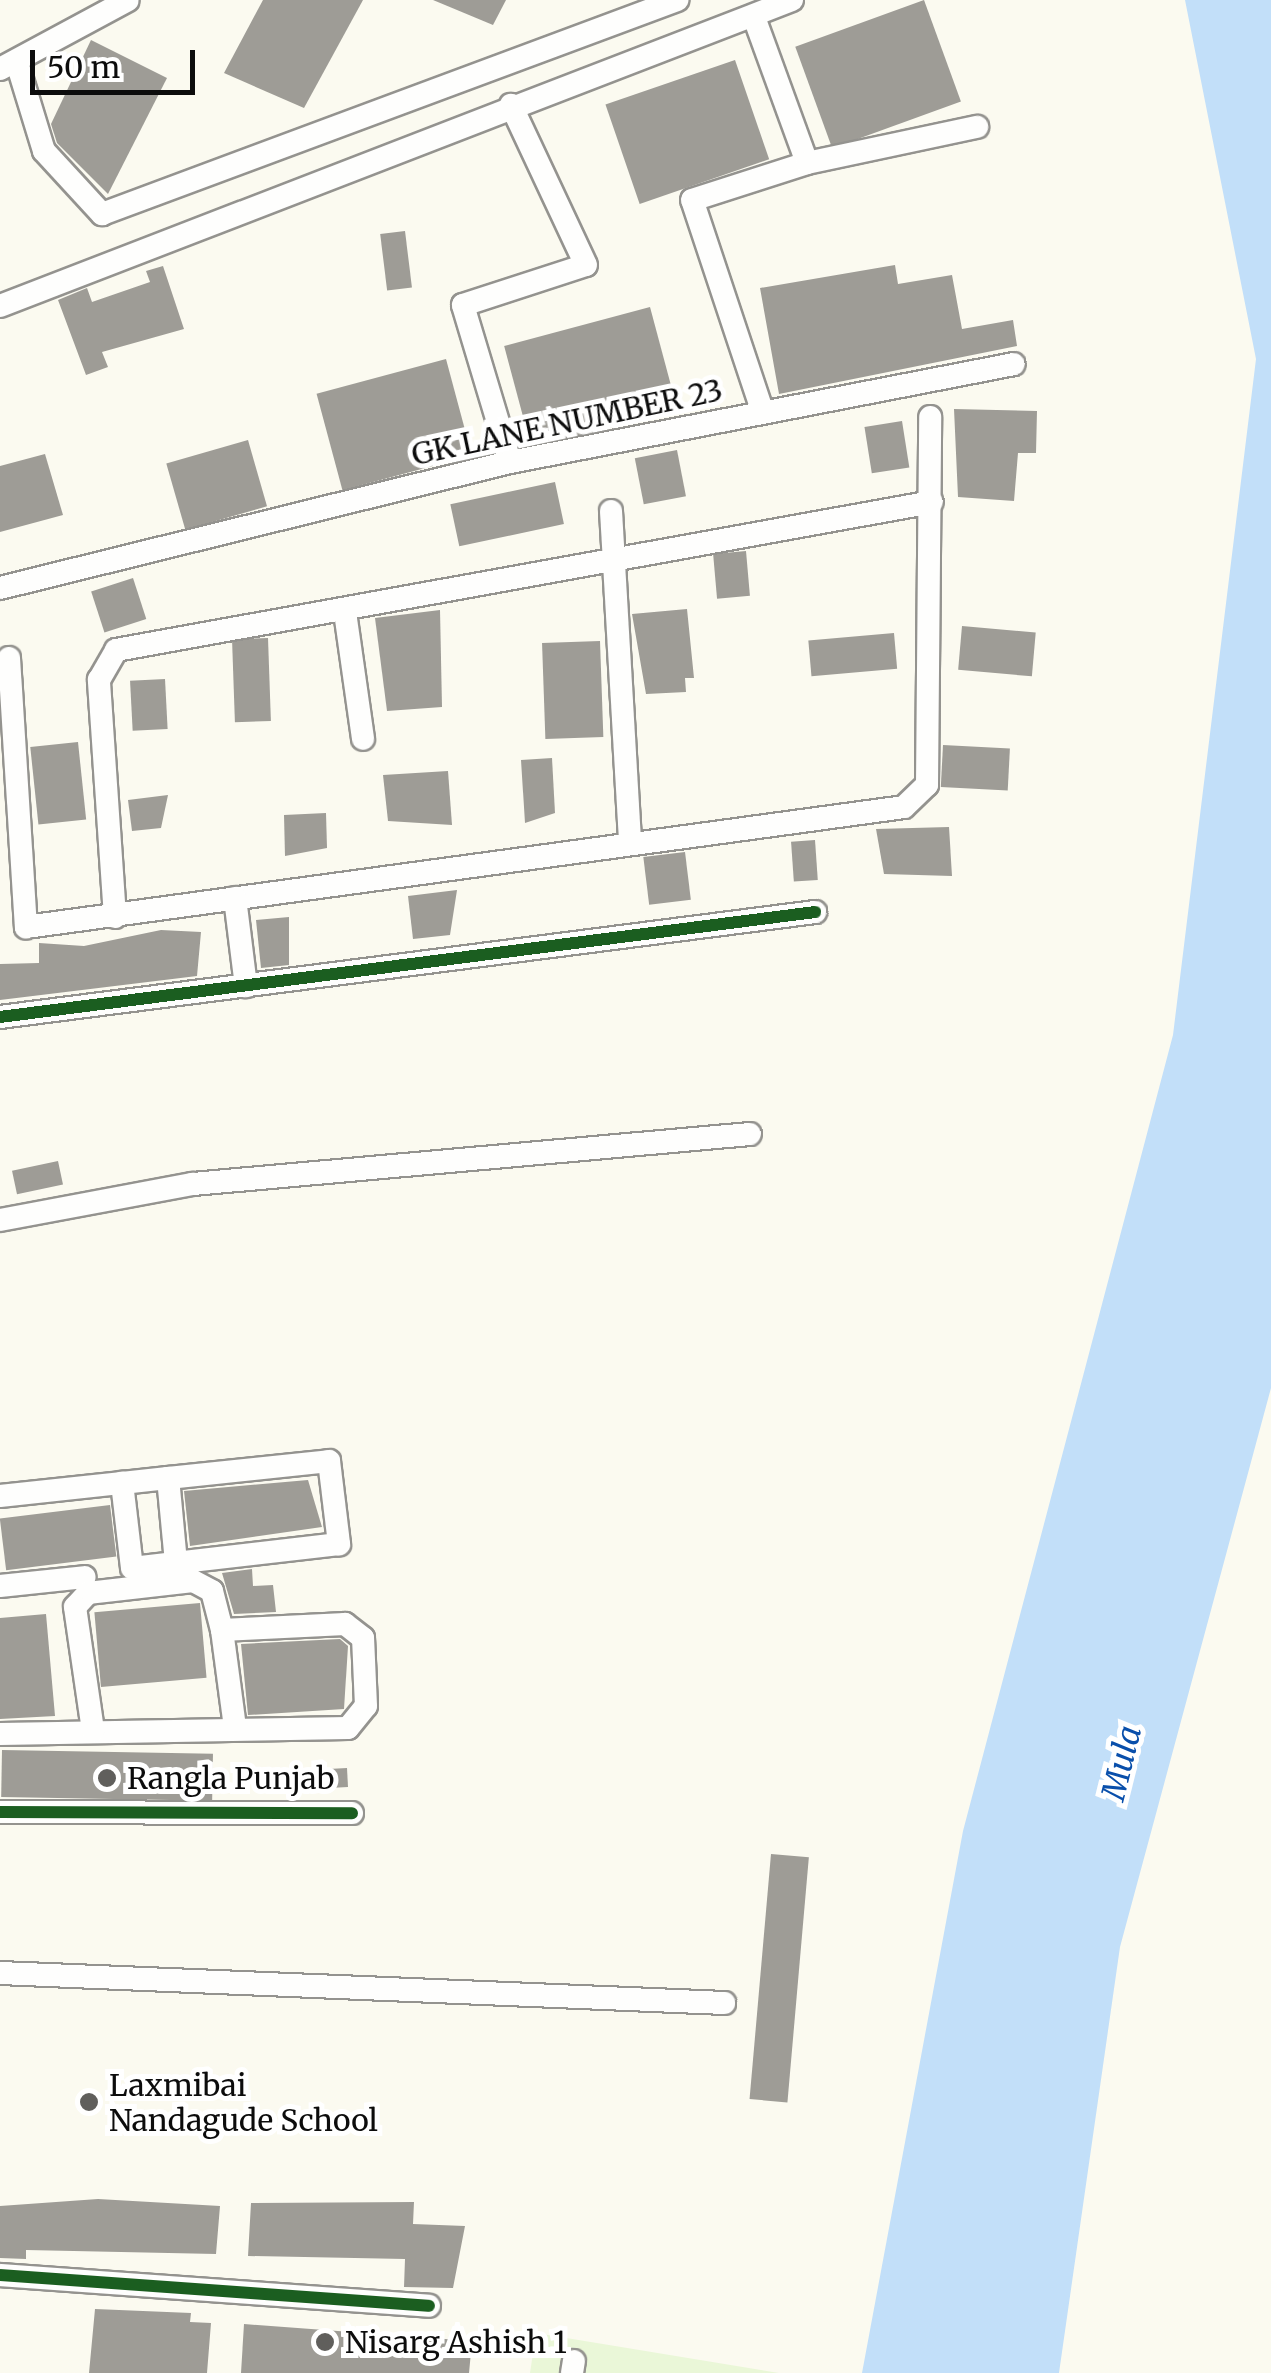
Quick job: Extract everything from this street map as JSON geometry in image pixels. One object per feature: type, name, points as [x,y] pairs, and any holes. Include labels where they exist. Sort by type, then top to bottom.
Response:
[{"type":"street","points":[[128,0],[9,68],[44,151],[102,214],[678,0]]},
{"type":"street","points":[[0,306],[511,105],[792,0]]},
{"type":"street","points":[[754,16],[807,164]]},
{"type":"street","points":[[510,462],[463,305],[586,265],[511,105]]},
{"type":"street","name":"GK LANE NUMBER 23","points":[[0,588],[510,462],[762,410],[692,200],[807,164],[977,127]]},
{"type":"street","points":[[762,410],[1014,364]]},
{"type":"street","points":[[9,658],[26,928],[922,799],[932,502],[930,417]]},
{"type":"street","points":[[115,917],[99,680],[106,656],[615,556],[932,502]]},
{"type":"street","points":[[611,511],[630,839]]},
{"type":"street","points":[[345,612],[363,739]]},
{"type":"street","points":[[235,898],[246,986]]},
{"type":"street","points":[[0,1017],[815,912]]},
{"type":"street","points":[[0,1220],[194,1184],[750,1134]]},
{"type":"street","points":[[0,1496],[122,1482],[329,1461],[339,1544],[132,1568],[122,1482]]},
{"type":"street","points":[[168,1478],[176,1563]]},
{"type":"street","points":[[0,1586],[85,1578]]},
{"type":"street","points":[[93,1731],[80,1599],[193,1581],[212,1591],[222,1630],[236,1728]]},
{"type":"street","points":[[0,1734],[348,1728],[366,1706],[363,1638],[345,1624],[222,1630]]},
{"type":"street","points":[[0,1812],[352,1813]]},
{"type":"street","points":[[0,1973],[724,2003]]},
{"type":"street","points":[[0,2275],[429,2306]]},
{"type":"green space","points":[[536,2333],[779,2373],[530,2373]]},
{"type":"water","name":"Mula","points":[[1185,0],[1271,0],[1271,1388],[1120,1947],[1059,2373],[862,2373],[963,1831],[1173,1035],[1256,359]]},
{"type":"building","points":[[263,0],[363,0],[304,108],[224,73]]},
{"type":"building","points":[[433,0],[506,0],[493,25]]},
{"type":"building","points":[[924,0],[961,101],[832,148],[795,47]]},
{"type":"building","points":[[91,40],[167,78],[108,194],[57,143],[51,124]]},
{"type":"building","points":[[735,60],[769,159],[640,204],[605,105]]},
{"type":"building","points":[[405,231],[412,288],[387,291],[380,234]]},
{"type":"building","points":[[895,265],[898,284],[952,275],[962,329],[1013,320],[1017,346],[779,394],[760,288]]},
{"type":"building","points":[[163,266],[184,329],[102,352],[108,367],[86,375],[58,300],[87,288],[92,302],[150,282],[146,271]]},
{"type":"building","points":[[650,307],[677,409],[532,448],[504,346]]},
{"type":"building","points":[[446,359],[472,456],[342,490],[317,394]]},
{"type":"building","points":[[954,409],[1037,411],[1036,453],[1018,453],[1014,501],[958,497]]},
{"type":"building","points":[[902,421],[909,467],[872,473],[864,427]]},
{"type":"building","points":[[248,440],[267,506],[185,530],[166,463]]},
{"type":"building","points":[[677,450],[686,496],[644,504],[635,458]]},
{"type":"building","points":[[45,454],[63,515],[0,532],[0,466]]},
{"type":"building","points":[[555,482],[564,524],[459,546],[450,504]]},
{"type":"building","points":[[746,551],[750,596],[717,599],[713,554]]},
{"type":"building","points":[[133,578],[146,619],[104,632],[91,592]]},
{"type":"building","points":[[687,609],[694,678],[685,678],[686,692],[646,694],[632,614]]},
{"type":"building","points":[[440,610],[442,707],[387,711],[375,618]]},
{"type":"building","points":[[962,626],[1036,632],[1032,676],[958,670]]},
{"type":"building","points":[[894,633],[897,669],[811,676],[808,640]]},
{"type":"building","points":[[268,638],[271,721],[235,722],[232,639]]},
{"type":"building","points":[[600,641],[603,737],[545,739],[542,643]]},
{"type":"building","points":[[165,679],[168,729],[133,731],[130,681]]},
{"type":"building","points":[[78,742],[86,820],[38,825],[30,747]]},
{"type":"building","points":[[943,745],[1010,749],[1008,790],[941,787]]},
{"type":"building","points":[[552,758],[555,813],[525,823],[521,760]]},
{"type":"building","points":[[448,771],[452,825],[388,821],[383,775]]},
{"type":"building","points":[[168,795],[161,828],[132,831],[128,800]]},
{"type":"building","points":[[326,813],[327,848],[285,856],[284,815]]},
{"type":"building","points":[[949,827],[952,876],[884,874],[876,829]]},
{"type":"building","points":[[815,840],[818,880],[794,882],[791,842]]},
{"type":"building","points":[[685,852],[691,900],[649,905],[643,857]]},
{"type":"building","points":[[457,890],[450,935],[413,939],[408,896]]},
{"type":"building","points":[[289,917],[289,965],[261,968],[256,920]]},
{"type":"building","points":[[161,930],[201,932],[197,976],[0,1000],[0,964],[39,963],[39,943],[84,946]]},
{"type":"building","points":[[58,1161],[63,1184],[17,1194],[12,1171]]},
{"type":"building","points":[[308,1480],[322,1527],[190,1546],[184,1491]]},
{"type":"building","points":[[110,1505],[116,1557],[6,1570],[0,1519]]},
{"type":"building","points":[[252,1569],[253,1586],[273,1585],[276,1612],[234,1614],[222,1573]]},
{"type":"building","points":[[200,1603],[207,1678],[101,1687],[94,1612]]},
{"type":"building","points":[[46,1614],[55,1716],[0,1719],[0,1618]]},
{"type":"building","points":[[340,1639],[348,1646],[344,1709],[248,1715],[241,1644]]},
{"type":"building","name":"Rangla Punjab","points":[[2,1750],[213,1754],[212,1801],[1,1797]]},
{"type":"building","points":[[347,1768],[348,1787],[283,1790],[282,1771]]},
{"type":"building","points":[[771,1854],[809,1857],[787,2102],[750,2099]]},
{"type":"building","points":[[98,2199],[220,2206],[216,2254],[26,2250],[26,2259],[0,2258],[0,2206]]},
{"type":"building","points":[[414,2202],[413,2224],[465,2226],[453,2288],[404,2287],[405,2259],[248,2256],[251,2203]]},
{"type":"building","points":[[95,2309],[191,2313],[190,2322],[211,2323],[207,2373],[89,2373]]},
{"type":"building","points":[[244,2324],[472,2341],[469,2373],[241,2373]]},
{"type":"cycle path","points":[[0,1017],[815,912]]},
{"type":"cycle path","points":[[0,1812],[352,1813]]},
{"type":"cycle path","points":[[0,2275],[429,2306]]},
{"type":"place","name":"Rangla Punjab","points":[[107,1778]]},
{"type":"place","name":"Laxmibai Nandagude School","points":[[89,2102]]},
{"type":"place","name":"Nisarg Ashish 1","points":[[325,2342]]}]
